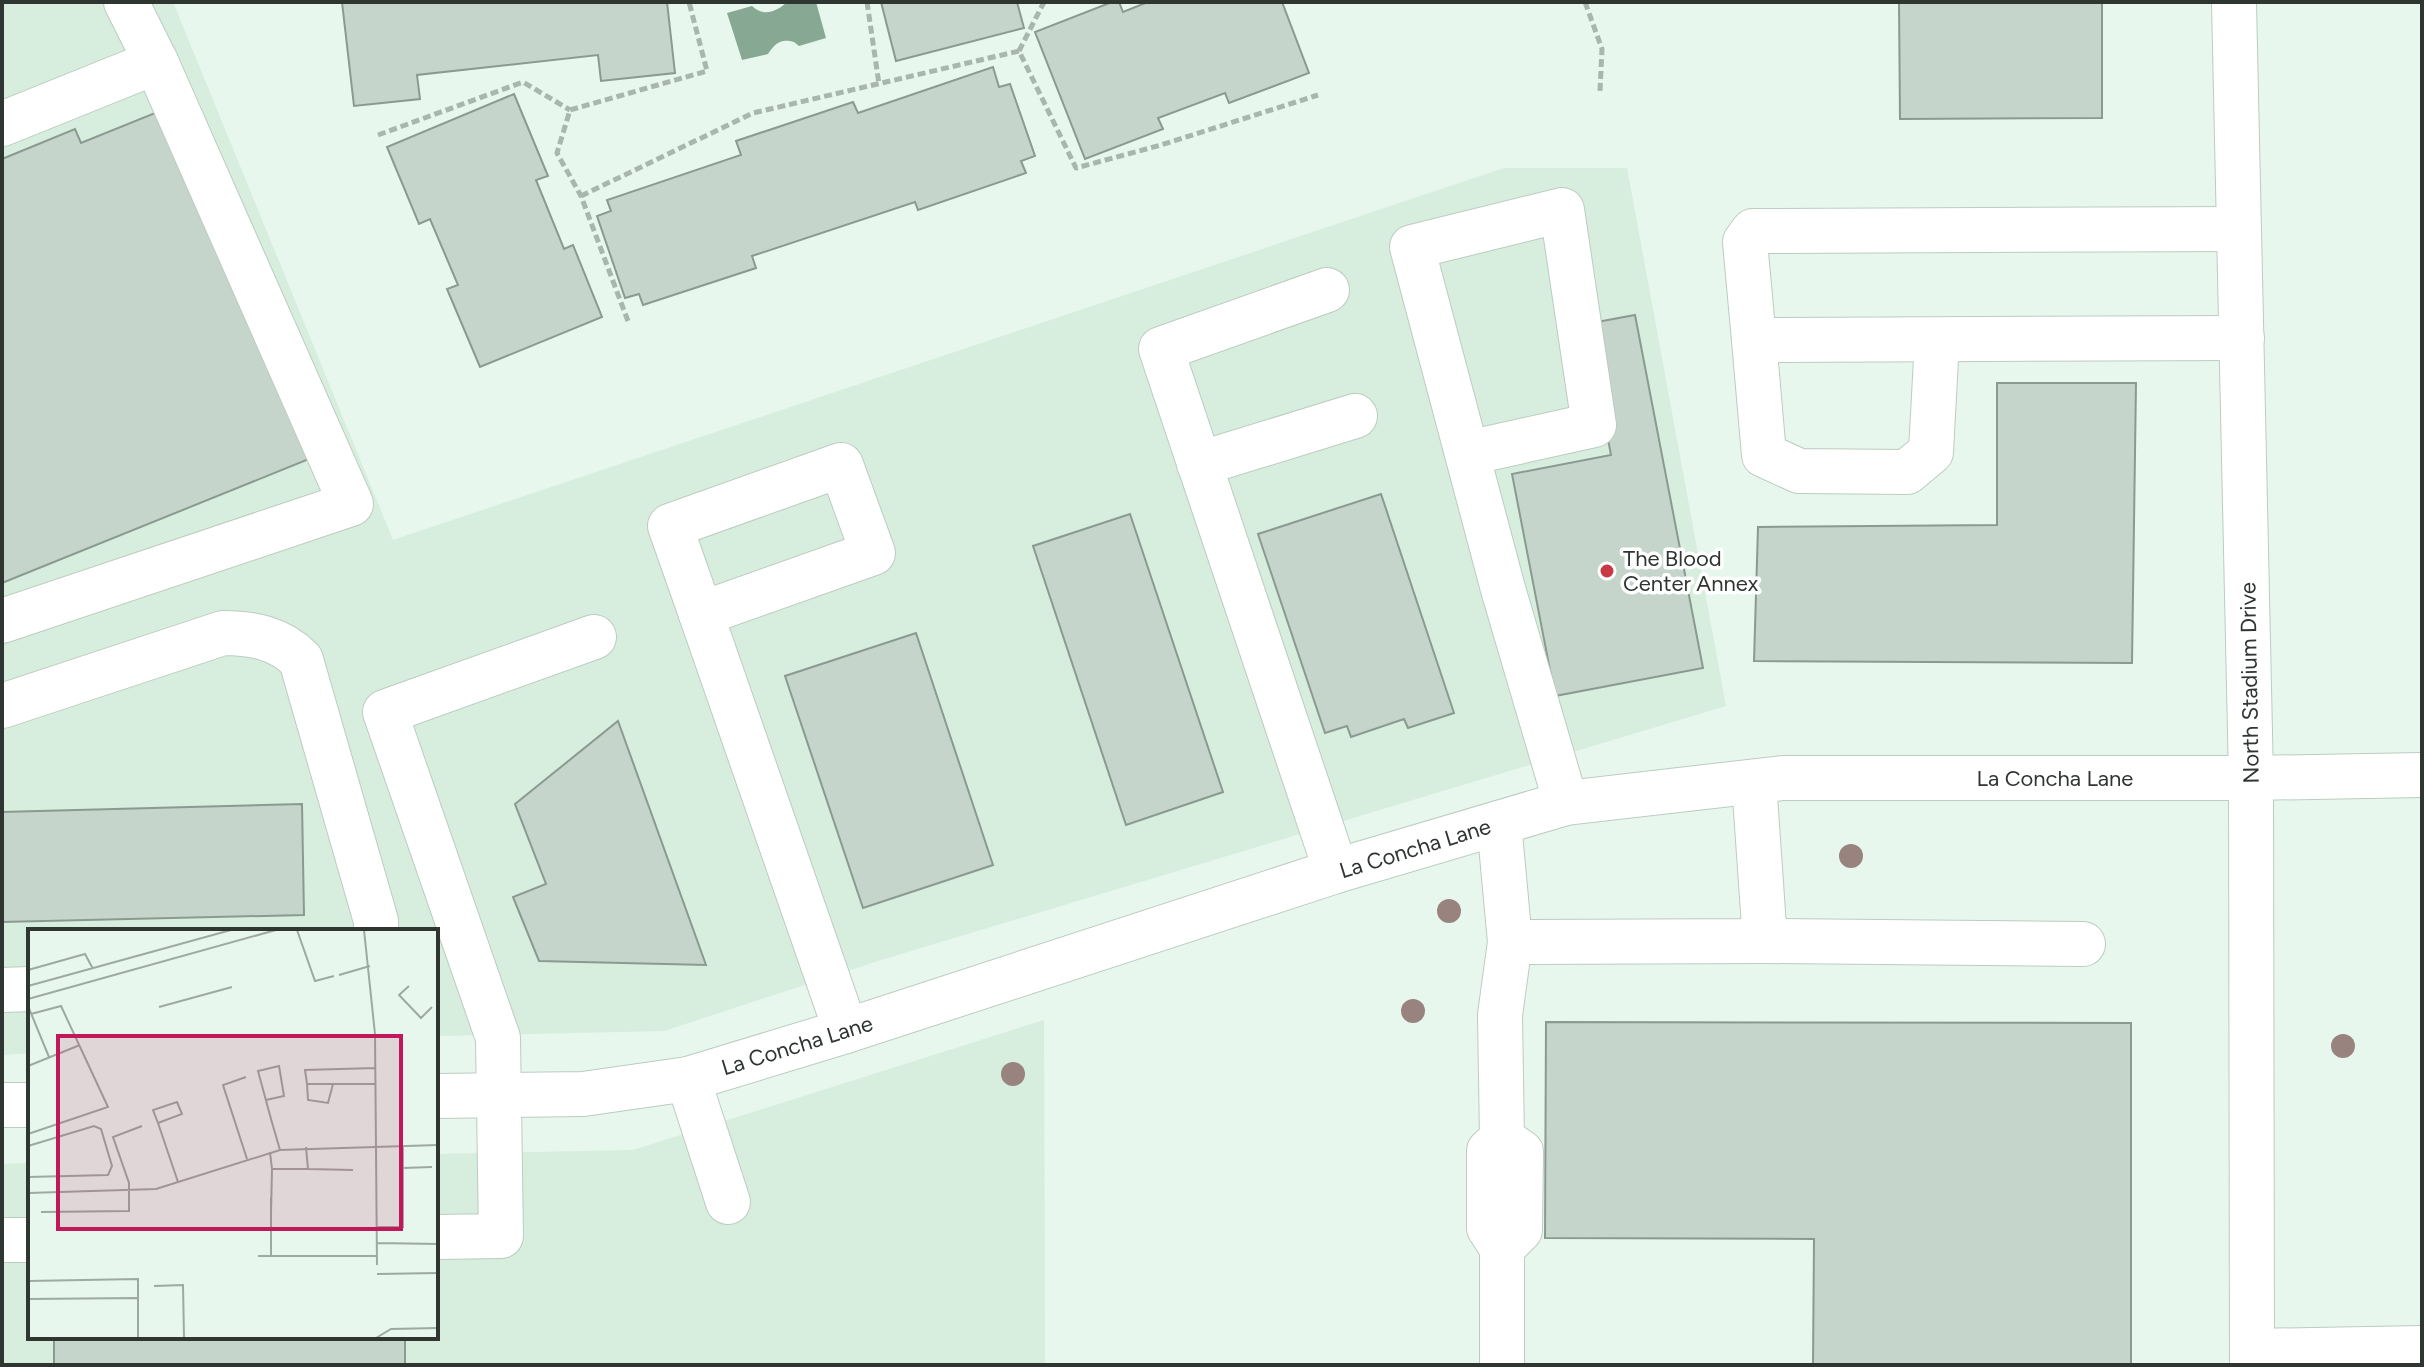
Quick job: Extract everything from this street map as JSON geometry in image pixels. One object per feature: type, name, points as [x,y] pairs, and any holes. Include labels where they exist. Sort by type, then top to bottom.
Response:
[{"type":"street","points":[[2,621],[351,504],[156,62],[126,2]]},
{"type":"street","name":"North Stadium Drive","points":[[2234,2],[2251,778],[2252,1358]]},
{"type":"street","points":[[2,124],[156,62]]},
{"type":"street","points":[[1468,453],[1594,425],[1562,210],[1412,247],[1503,589],[1566,803]]},
{"type":"street","points":[[1937,340],[1931,452],[1907,472],[1799,471],[1764,455],[1745,242],[1753,231],[2238,229]]},
{"type":"street","points":[[1327,290],[1161,349],[1336,871]]},
{"type":"street","points":[[1754,340],[2242,338]]},
{"type":"street","points":[[1199,464],[1355,416]]},
{"type":"street","points":[[701,614],[846,1031]]},
{"type":"street","points":[[2,706],[223,633],[249,633],[290,648],[301,660],[376,929]]},
{"type":"street","points":[[438,1237],[501,1236],[498,1038],[385,712],[594,637]]},
{"type":"street","name":"La Concha Lane","points":[[438,1096],[583,1094],[688,1079],[846,1031],[1336,871],[1566,803],[1783,778],[2422,775]]},
{"type":"street","points":[[1754,782],[1765,941]]},
{"type":"street","points":[[1499,823],[1510,942],[1500,1015],[1502,1139],[1489,1151],[1488,1182],[1489,1228],[1502,1248],[1502,1365]]},
{"type":"street","points":[[1510,942],[2083,944]]},
{"type":"street","points":[[2,990],[28,989]]},
{"type":"street","points":[[688,1079],[728,1202]]},
{"type":"street","points":[[2,1105],[28,1105]]},
{"type":"street","points":[[2,1240],[28,1240]]},
{"type":"street","points":[[2252,1358],[2422,1348]]},
{"type":"path","points":[[378,135],[523,82],[570,110],[707,71],[689,2]]},
{"type":"path","points":[[867,2],[879,84]]},
{"type":"path","points":[[581,196],[753,113],[1019,51],[1044,2]]},
{"type":"path","points":[[1585,2],[1602,49],[1600,91]]},
{"type":"path","points":[[1019,51],[1076,168],[1161,145],[1318,95]]},
{"type":"path","points":[[570,110],[557,153],[581,196],[628,321]]},
{"type":"shaded area","points":[[2,2],[173,2],[393,540],[1504,168],[1627,168],[1726,706],[881,960],[664,1031],[438,1036],[438,929],[28,929],[28,1053],[2,1055]]},
{"type":"shaded area","points":[[787,2],[816,2],[826,38],[799,46],[794,42],[782,41],[768,54],[742,60],[727,13],[752,6],[770,12]]},
{"type":"shaded area","points":[[1044,1020],[1045,1365],[2,1365],[2,1164],[28,1163],[28,1339],[438,1339],[438,1154],[633,1150]]},
{"type":"building","points":[[342,2],[667,2],[675,73],[601,81],[598,55],[417,75],[420,99],[354,106]]},
{"type":"building","points":[[881,2],[1017,2],[1024,28],[896,61]]},
{"type":"building","points":[[1119,2],[1123,12],[1148,2],[1282,2],[1309,73],[1229,103],[1225,93],[1158,118],[1163,129],[1085,159],[1035,32]]},
{"type":"building","points":[[1899,2],[2102,2],[2102,118],[1900,119]]},
{"type":"building","points":[[993,67],[999,87],[1010,84],[1035,156],[1021,161],[1026,173],[918,210],[915,202],[752,256],[756,268],[643,305],[639,294],[625,298],[597,216],[611,211],[607,200],[741,155],[736,141],[853,102],[858,113]]},
{"type":"building","points":[[514,94],[548,176],[536,180],[564,249],[573,245],[602,317],[480,367],[447,289],[458,285],[430,219],[419,224],[387,147]]},
{"type":"building","points":[[165,109],[309,459],[2,583],[2,159],[75,129],[81,143]]},
{"type":"building","name":"The Blood Center Annex","points":[[1635,315],[1703,668],[1555,696],[1512,474],[1611,455],[1586,324]]},
{"type":"building","points":[[1997,383],[2136,383],[2132,663],[1754,661],[1758,527],[1997,525]]},
{"type":"building","points":[[1381,494],[1454,713],[1408,728],[1404,719],[1351,737],[1347,726],[1325,733],[1258,534]]},
{"type":"building","points":[[1130,514],[1223,792],[1126,825],[1033,546]]},
{"type":"building","points":[[916,633],[993,865],[863,908],[785,676]]},
{"type":"building","points":[[618,721],[706,965],[539,961],[513,897],[546,884],[515,804]]},
{"type":"building","points":[[302,804],[304,915],[2,922],[2,812]]},
{"type":"building","points":[[1546,1022],[2131,1023],[2131,1365],[1813,1365],[1814,1239],[1545,1238]]},
{"type":"building","points":[[54,1339],[405,1339],[405,1365],[54,1365]]},
{"type":"place","name":"The Blood Center Annex","points":[[1607,571]]}]
